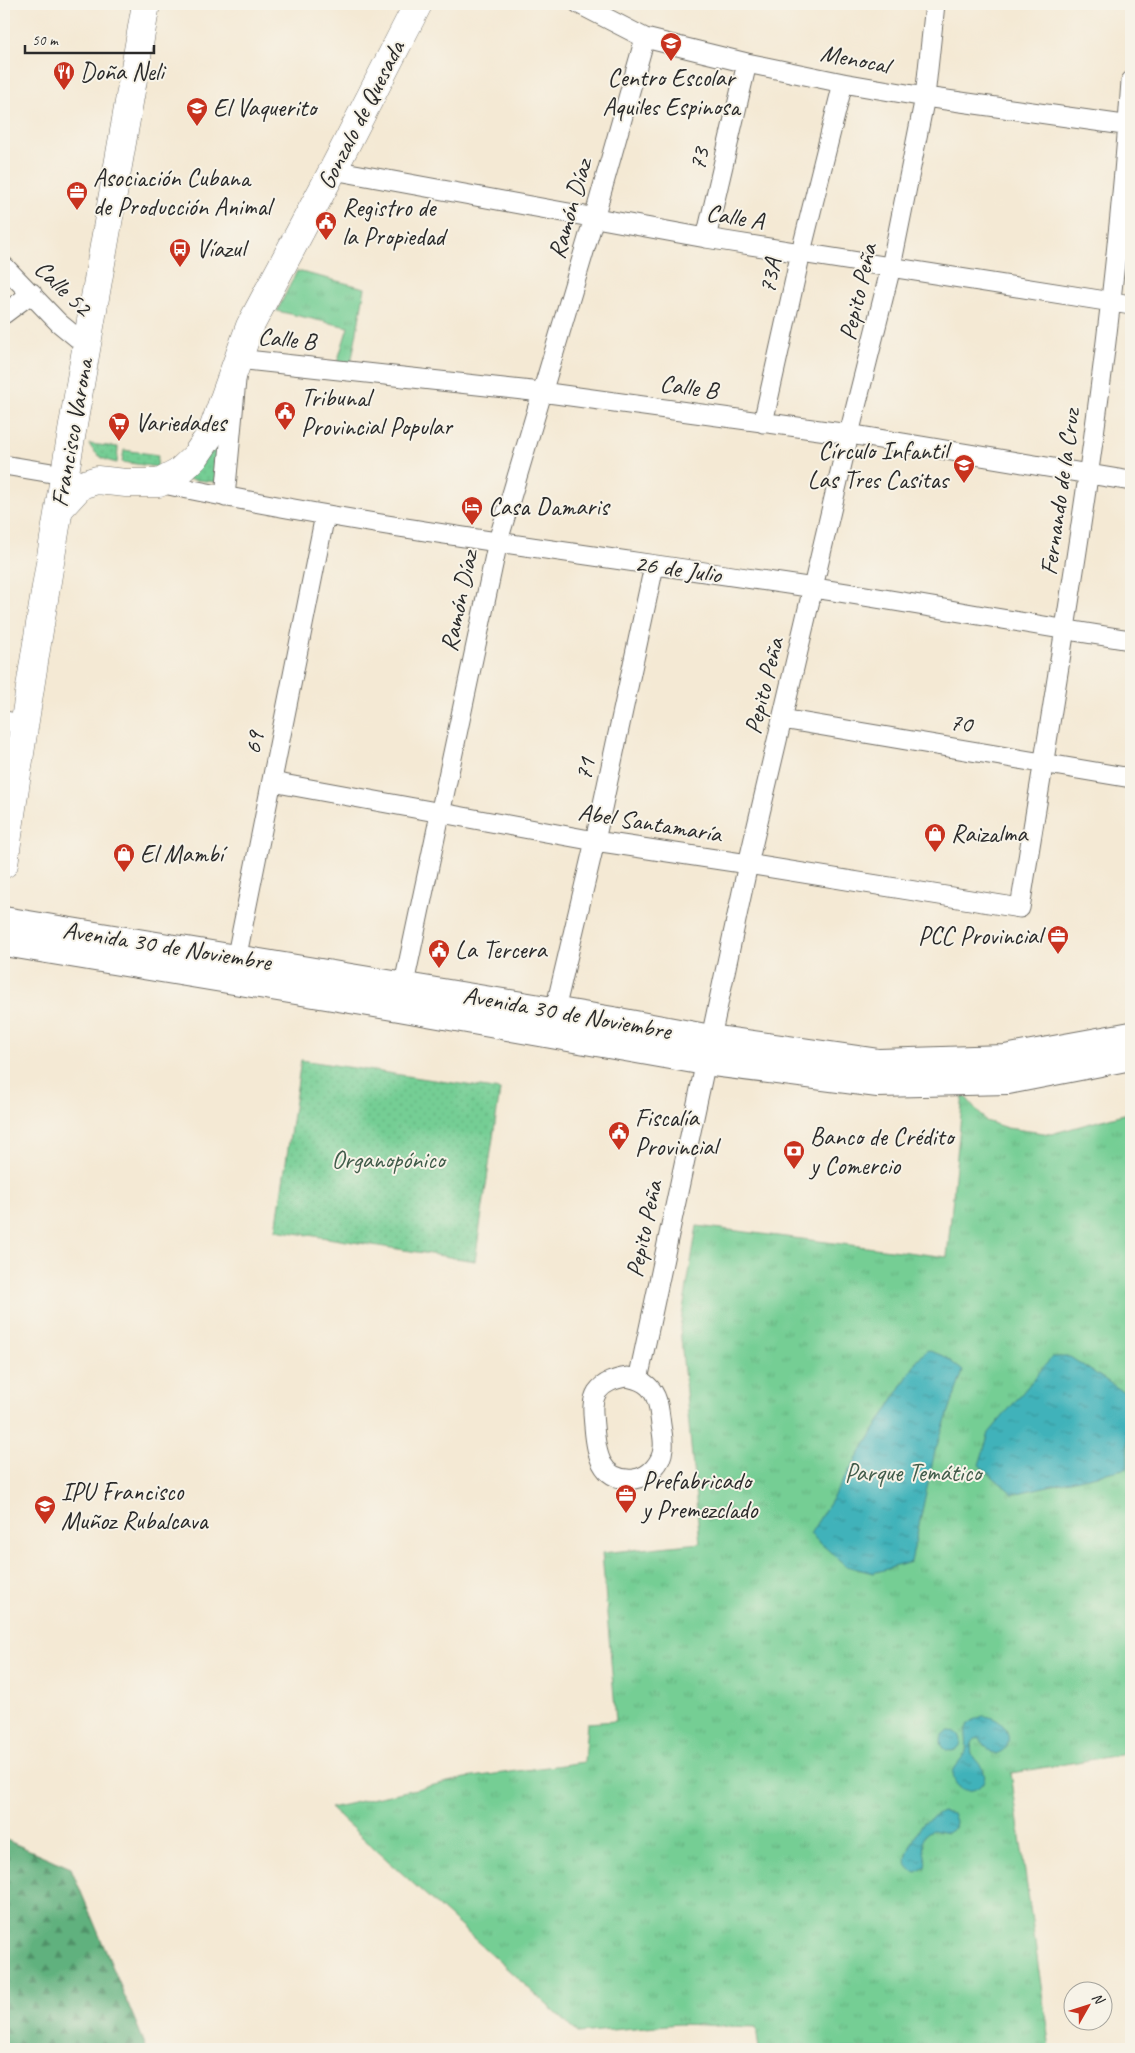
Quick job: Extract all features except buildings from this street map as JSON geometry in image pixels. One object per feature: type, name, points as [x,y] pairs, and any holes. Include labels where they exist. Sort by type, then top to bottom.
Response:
[{"type":"main road","name":"Francisco Varona","points":[[4,864],[14,722],[60,508],[64,475],[146,4]]},
{"type":"main road","name":"Gonzalo de Quesada","points":[[159,482],[178,473],[195,457],[212,432],[250,326],[418,4]]},
{"type":"main road","points":[[71,439],[80,461],[87,472],[97,480]]},
{"type":"main road","points":[[60,508],[81,485],[97,480],[126,483],[159,482]]},
{"type":"main road","name":"Avenida 30 de Noviembre","points":[[4,920],[234,969]]},
{"type":"main road","name":"Avenida 30 de Noviembre","points":[[4,943],[234,969],[402,996],[708,1050],[878,1084],[1008,1081],[1131,1057]]},
{"type":"main road","name":"Avenida 30 de Noviembre","points":[[402,996],[555,1010],[708,1050],[879,1062],[1005,1058],[1131,1035]]},
{"type":"street","name":"Menocal","points":[[579,4],[645,38],[747,63],[843,83],[925,97],[1130,126]]},
{"type":"street","name":"Pepito Peña","points":[[638,1380],[748,864],[849,434],[891,267],[925,97],[935,4]]},
{"type":"street","name":"Ramón Díaz","points":[[402,996],[498,541],[594,218],[645,38]]},
{"type":"street","name":"73","points":[[706,238],[747,63]]},
{"type":"street","name":"Fernando de la Cruz","points":[[1020,908],[1089,474],[1111,302],[1130,126],[1131,81]]},
{"type":"street","name":"73A","points":[[763,423],[801,252],[843,83]]},
{"type":"street","name":"Calle A","points":[[333,170],[706,238],[1131,305]]},
{"type":"street","name":"Calle 52","points":[[4,266],[60,323],[87,346]]},
{"type":"street","points":[[4,314],[32,293]]},
{"type":"street","name":"Calle B","points":[[238,359],[541,392],[849,434],[1131,481]]},
{"type":"street","points":[[225,497],[238,359]]},
{"type":"street","points":[[4,465],[64,475]]},
{"type":"street","name":"26 de Julio","points":[[159,482],[225,497],[325,515],[654,566],[814,588],[1131,640]]},
{"type":"street","name":"69","points":[[234,969],[325,515]]},
{"type":"street","name":"71","points":[[555,1010],[595,841],[654,566]]},
{"type":"street","name":"70","points":[[782,719],[1131,778]]},
{"type":"street","name":"Abel Santamaría","points":[[272,782],[595,841],[1020,908]]},
{"type":"street","points":[[616,1379],[638,1380],[651,1389],[659,1404],[664,1448],[661,1459],[650,1472],[636,1478],[625,1479],[614,1475],[605,1468],[598,1458],[595,1447],[593,1402],[598,1392],[606,1383],[616,1379]]},
{"type":"green space","points":[[297,271],[365,288],[351,364],[337,363],[348,327],[277,311]]},
{"type":"green space","points":[[224,424],[216,482],[187,479]]},
{"type":"green space","points":[[89,444],[118,447],[117,463],[100,457]]},
{"type":"green space","points":[[124,450],[158,455],[157,467],[122,462]]},
{"type":"green space","name":"Organopónico","points":[[301,1060],[500,1090],[475,1261],[276,1230]]},
{"type":"green space","name":"Parque Temático","points":[[963,1094],[986,1121],[1007,1128],[1051,1134],[1131,1112],[1131,1753],[1011,1773],[1050,2049],[759,2049],[756,2027],[679,2024],[578,2033],[330,1808],[466,1778],[584,1762],[587,1723],[616,1721],[602,1553],[700,1543],[680,1328],[697,1226],[947,1257]]},
{"type":"green space","points":[[4,1839],[71,1868],[147,2049],[4,2049]]},
{"type":"water","points":[[927,1350],[944,1356],[963,1371],[935,1451],[911,1562],[873,1573],[846,1566],[810,1534],[917,1361]]},
{"type":"water","points":[[1052,1357],[1070,1357],[1127,1394],[1128,1468],[1013,1494],[979,1465],[989,1433]]},
{"type":"water","points":[[983,1716],[992,1718],[1004,1727],[1007,1733],[1007,1746],[995,1754],[991,1753],[979,1737],[974,1740],[971,1746],[972,1753],[985,1775],[980,1786],[971,1790],[965,1790],[956,1783],[953,1772],[966,1751],[967,1727],[975,1719]]},
{"type":"water","points":[[947,1731],[955,1731],[961,1737],[961,1745],[955,1751],[947,1751],[941,1745],[941,1737]]},
{"type":"water","points":[[942,1812],[953,1814],[956,1821],[955,1828],[947,1833],[933,1830],[927,1832],[923,1840],[925,1867],[917,1872],[910,1869],[906,1859],[910,1846],[920,1828],[923,1823]]},
{"type":"place","name":"Centro Escolar Aquiles Espinosa","points":[[671,62]]},
{"type":"place","name":"Doña Neli","points":[[64,91]]},
{"type":"place","name":"El Vaquerito","points":[[197,127]]},
{"type":"place","name":"Asociación Cubana de Producción Animal","points":[[77,211]]},
{"type":"place","name":"Registro de la Propiedad","points":[[326,241]]},
{"type":"place","name":"Víazul","points":[[180,268]]},
{"type":"place","name":"Tribunal Provincial Popular","points":[[285,431]]},
{"type":"place","name":"Variedades","points":[[119,442]]},
{"type":"place","name":"Círculo Infantil Las Tres Casitas","points":[[964,484]]},
{"type":"place","name":"Casa Damaris","points":[[472,526]]},
{"type":"place","name":"Raizalma","points":[[935,853]]},
{"type":"place","name":"El Mambí","points":[[124,873]]},
{"type":"place","name":"PCC Provincial","points":[[1058,955]]},
{"type":"place","name":"La Tercera","points":[[439,969]]},
{"type":"place","name":"Fiscalía Provincial","points":[[619,1151]]},
{"type":"place","name":"Banco de Crédito y Comercio","points":[[794,1170]]},
{"type":"place","name":"Prefabricado y Premezclado","points":[[626,1514]]},
{"type":"place","name":"IPU Francisco Muñoz Rubalcava","points":[[45,1525]]}]
